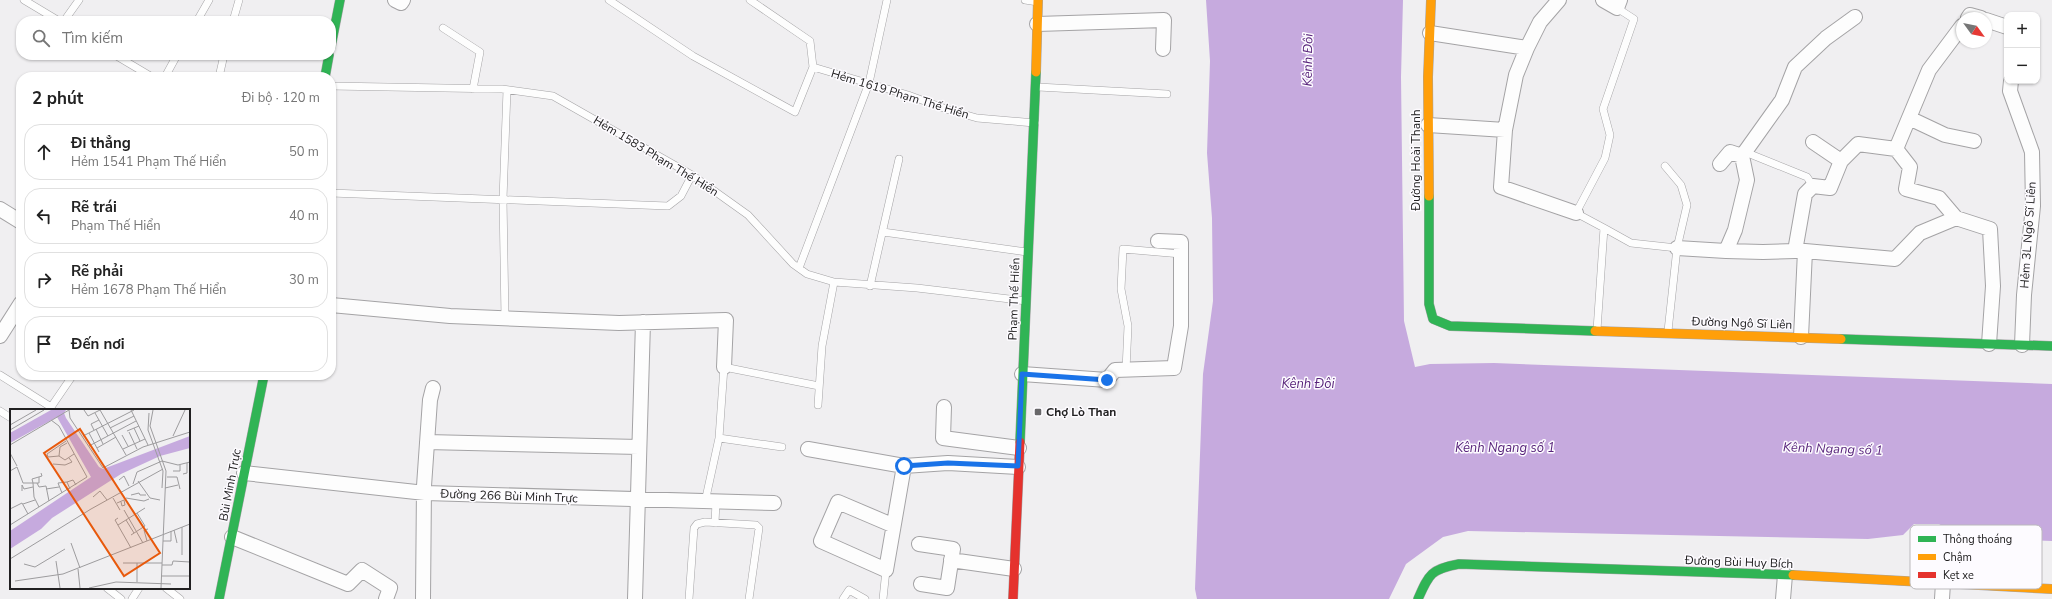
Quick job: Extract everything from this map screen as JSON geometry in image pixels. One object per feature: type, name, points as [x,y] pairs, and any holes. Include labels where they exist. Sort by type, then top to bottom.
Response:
[{"type":"street","points":[[336,20],[340,0]]},
{"type":"street","points":[[395,0],[401,3],[403,0]]},
{"type":"street","name":"Đường Hoài Thanh","points":[[1431,0],[1428,125],[1429,304],[1433,319]]},
{"type":"street","points":[[1559,0],[1540,22],[1516,75],[1505,130],[1501,187],[1576,213]]},
{"type":"street","points":[[1603,0],[1619,4]]},
{"type":"street","name":"Phạm Thế Hiển","points":[[1012,599],[1035,124],[1038,1]]},
{"type":"street","points":[[1726,251],[1735,230],[1746,180],[1744,154],[1782,100],[1795,68],[1826,38],[1855,17]]},
{"type":"street","points":[[1037,24],[1164,20],[1163,49]]},
{"type":"street","points":[[1992,22],[2004,26]]},
{"type":"street","points":[[1430,34],[1527,48]]},
{"type":"street","points":[[1896,149],[1929,70],[1956,34]]},
{"type":"street","points":[[326,72],[328,60]]},
{"type":"street","name":"Hẻm 3L Ngô Sĩ Liên","points":[[2011,84],[2010,91],[2032,152],[2033,206],[2024,295],[2022,345]]},
{"type":"street","points":[[1909,118],[1944,135],[1974,141]]},
{"type":"street","points":[[1428,125],[1505,130]]},
{"type":"street","points":[[1813,142],[1841,161]]},
{"type":"street","points":[[1801,337],[1800,251],[1805,194],[1813,186],[1830,188],[1841,161],[1858,144],[1896,149],[1910,167],[1906,189],[1939,198],[1956,218],[1990,228],[1994,286],[1989,344]]},
{"type":"street","points":[[1720,164],[1730,152],[1744,154]]},
{"type":"street","points":[[0,209],[16,219]]},
{"type":"street","points":[[1677,248],[1763,252],[1800,251],[1896,259],[1920,233],[1956,218]]},
{"type":"street","points":[[1022,374],[1107,380],[1116,370],[1174,368],[1181,326],[1181,242],[1158,241]]},
{"type":"street","points":[[336,305],[450,316],[619,323],[726,320],[724,367]]},
{"type":"street","points":[[0,336],[16,318]]},
{"type":"street","name":"Đường Ngô Sĩ Liên","points":[[1433,319],[1450,326],[1668,332],[2052,346]]},
{"type":"street","points":[[635,599],[643,322]]},
{"type":"street","name":"Bùi Minh Trực","points":[[219,599],[263,380]]},
{"type":"street","points":[[423,599],[427,442],[430,400],[433,388]]},
{"type":"street","points":[[944,407],[943,438],[1019,448]]},
{"type":"street","points":[[427,442],[639,447]]},
{"type":"street","points":[[808,448],[904,466],[948,463],[1018,466]]},
{"type":"street","points":[[892,525],[838,502],[821,541],[886,570],[892,525],[904,466]]},
{"type":"street","name":"Đường 266 Bùi Minh Trực","points":[[244,473],[425,493],[774,503]]},
{"type":"street","points":[[232,537],[348,584],[362,570],[390,588],[386,599]]},
{"type":"street","points":[[919,544],[953,549],[947,588],[921,584]]},
{"type":"street","points":[[951,560],[1014,569]]},
{"type":"street","name":"Đường Bùi Huy Bích","points":[[1418,599],[1428,576],[1443,567],[1459,564],[1784,575],[1910,581]]},
{"type":"street","points":[[1783,599],[1784,575]]},
{"type":"street","name":"Đường Bùi Huy Bích","points":[[2042,588],[2052,589]]},
{"type":"street","points":[[1942,599],[1943,589]]},
{"type":"lane","points":[[24,0],[51,16]]},
{"type":"lane","points":[[68,16],[79,0]]},
{"type":"lane","points":[[200,16],[208,0]]},
{"type":"lane","points":[[235,16],[239,0]]},
{"type":"lane","points":[[610,0],[693,56],[795,112],[813,67],[810,41],[750,0]]},
{"type":"lane","points":[[799,268],[869,83],[887,0]]},
{"type":"lane","points":[[1024,0],[1038,1]]},
{"type":"lane","points":[[1619,4],[1634,19],[1603,109],[1610,135],[1605,158],[1576,213],[1631,243],[1677,248]]},
{"type":"lane","points":[[443,28],[480,52],[473,89]]},
{"type":"lane","points":[[123,60],[144,72]]},
{"type":"lane","points":[[168,72],[174,60]]},
{"type":"lane","points":[[219,72],[223,60]]},
{"type":"lane","name":"Hẻm 1619 Phạm Thế Hiển","points":[[813,67],[869,83],[977,118],[1035,124]]},
{"type":"lane","name":"Hẻm 1583 Phạm Thế Hiển","points":[[336,86],[507,90],[553,96],[692,175],[748,215],[799,268],[807,274],[834,282],[870,286],[917,288],[1026,302]]},
{"type":"lane","points":[[1036,87],[1167,94]]},
{"type":"lane","points":[[505,318],[503,199],[507,90]]},
{"type":"lane","points":[[1744,154],[1807,177],[1813,186]]},
{"type":"lane","points":[[870,286],[900,159]]},
{"type":"lane","points":[[1664,166],[1681,185],[1687,205],[1677,248],[1668,332]]},
{"type":"lane","points":[[336,193],[668,206],[681,196],[692,175]]},
{"type":"lane","points":[[1597,330],[1604,228]]},
{"type":"lane","points":[[883,232],[1028,252]]},
{"type":"lane","points":[[1126,370],[1128,326],[1121,289],[1123,249],[1181,254]]},
{"type":"lane","points":[[818,405],[822,346],[834,282]]},
{"type":"lane","points":[[715,522],[711,502],[719,438],[724,367],[819,386]]},
{"type":"lane","points":[[0,375],[50,409],[70,380]]},
{"type":"lane","points":[[0,411],[10,417]]},
{"type":"lane","points":[[719,438],[782,447]]},
{"type":"lane","points":[[689,599],[694,528],[697,524],[715,522],[756,525],[759,528],[749,599]]},
{"type":"lane","points":[[882,599],[886,570]]},
{"type":"lane","points":[[108,589],[121,599]]},
{"type":"lane","points":[[132,599],[138,589]]},
{"type":"lane","points":[[167,589],[180,599]]},
{"type":"lane","points":[[843,599],[849,590],[865,599]]},
{"type":"water","points":[[1206,0],[1403,0],[1401,77],[1404,321],[1415,367],[1430,364],[1494,363],[2052,384],[2052,541],[2042,541],[2042,525],[1914,524],[1910,525],[1910,528],[1903,535],[1868,539],[1468,531],[1443,537],[1406,564],[1389,599],[1197,599],[1195,589],[1203,374],[1213,301],[1212,218],[1207,153],[1210,61]]},
{"type":"traffic: fast","points":[[336,20],[340,0]]},
{"type":"traffic: fast","points":[[326,72],[328,60]]},
{"type":"traffic: fast","points":[[1020,442],[1036,72]]},
{"type":"traffic: fast","points":[[1429,196],[1429,304],[1433,319],[1450,326],[1595,331]]},
{"type":"traffic: fast","points":[[1841,339],[2052,346]]},
{"type":"traffic: fast","points":[[219,599],[263,380]]},
{"type":"traffic: fast","points":[[1418,599],[1428,578],[1432,574],[1442,568],[1459,564],[1793,575]]},
{"type":"traffic: slow","points":[[1036,72],[1038,0]]},
{"type":"traffic: slow","points":[[1429,196],[1428,77],[1431,0]]},
{"type":"traffic: slow","points":[[1595,331],[1841,339]]},
{"type":"traffic: slow","points":[[1793,575],[1910,581]]},
{"type":"traffic: slow","points":[[2042,588],[2052,589]]},
{"type":"traffic: jam","points":[[1013,599],[1020,442]]},
{"type":"place","name":"Chợ Lò Than","points":[[1038,412]]},
{"type":"route","points":[[904,466],[948,463],[1018,466],[1022,374],[1107,380]]},
{"type":"water label","name":"Kênh Đôi","points":[[1307,60]]},
{"type":"water label","name":"Kênh Đôi","points":[[1308,383]]},
{"type":"water label","name":"Kênh Ngang số 1","points":[[1505,447]]},
{"type":"water label","name":"Kênh Ngang số 1","points":[[1833,448]]}]
